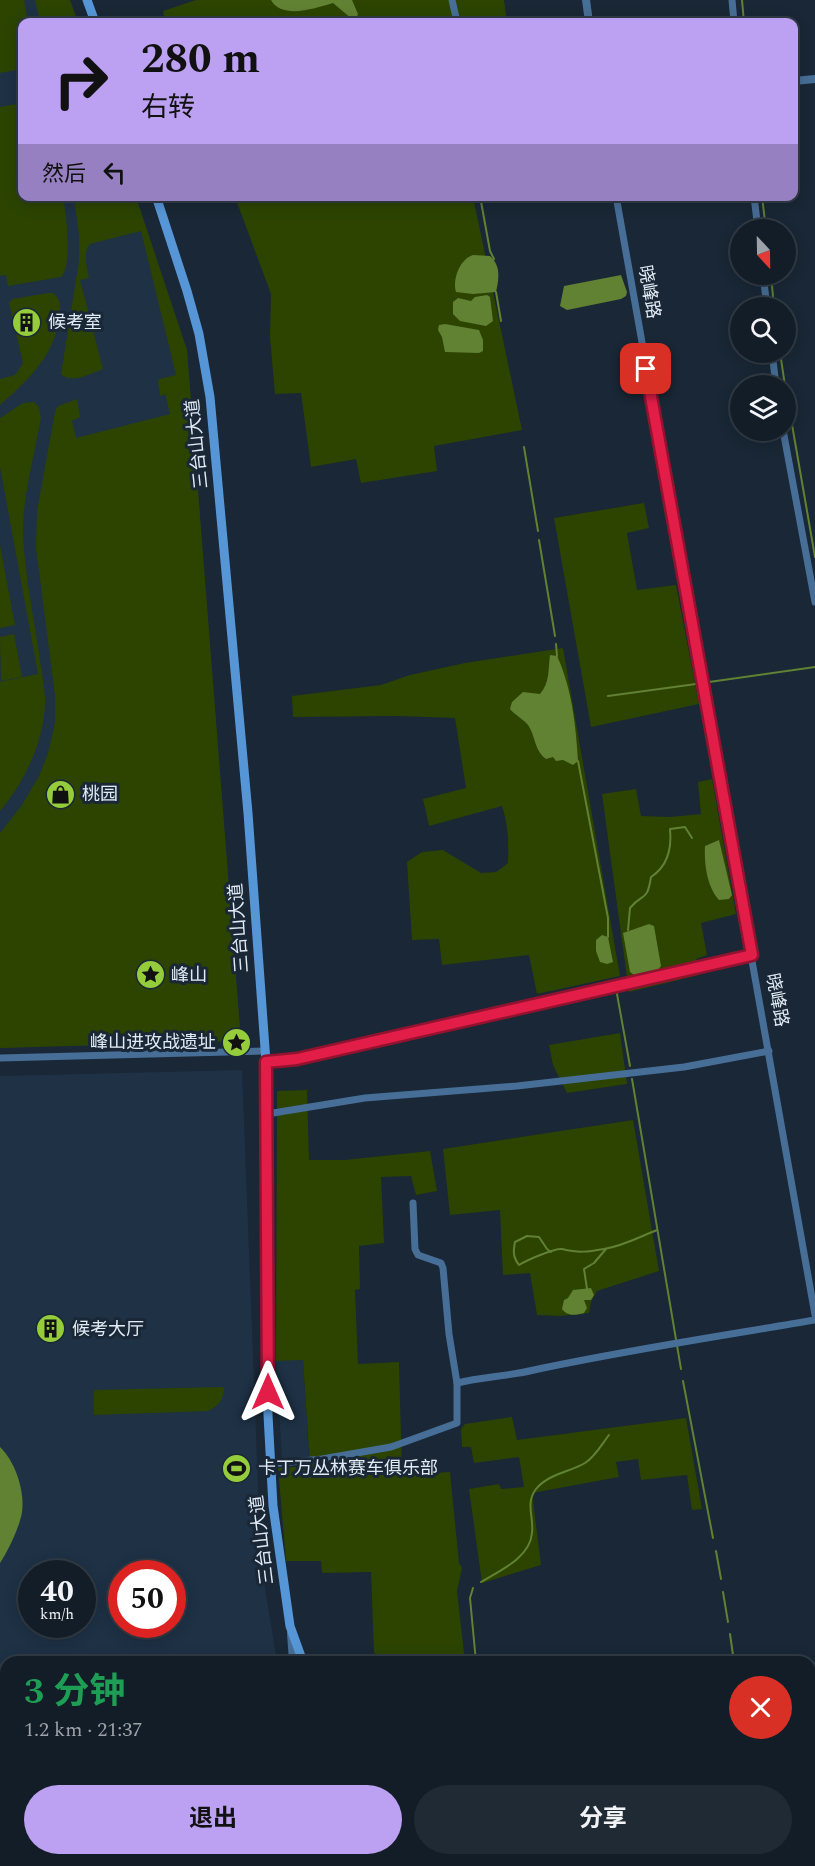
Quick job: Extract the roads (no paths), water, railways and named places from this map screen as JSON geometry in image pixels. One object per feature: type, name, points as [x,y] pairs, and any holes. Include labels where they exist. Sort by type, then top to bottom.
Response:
[{"type":"main road","points":[[87,0],[94,18]]},
{"type":"main road","name":"三台山大道","points":[[158,201],[199,334],[210,397],[248,813],[266,1062],[268,1415],[271,1464],[280,1564],[290,1626],[301,1656]]},
{"type":"street","points":[[452,0],[456,18]]},
{"type":"street","points":[[586,0],[588,18]]},
{"type":"street","points":[[732,0],[734,18]]},
{"type":"street","points":[[798,81],[815,79]]},
{"type":"street","name":"晓峰路","points":[[617,201],[815,1315]]},
{"type":"street","points":[[755,201],[757,219]]},
{"type":"street","points":[[785,441],[815,602]]},
{"type":"street","points":[[266,1062],[297,1059],[752,955]]},
{"type":"street","points":[[0,1058],[264,1051]]},
{"type":"street","points":[[267,1114],[365,1098],[517,1086],[684,1067],[769,1051]]},
{"type":"street","points":[[271,1464],[322,1459],[391,1447],[457,1423],[457,1383],[449,1334],[443,1268],[441,1263],[418,1255],[415,1249],[413,1203]]},
{"type":"street","points":[[457,1383],[815,1320]]},
{"type":"street","points":[[290,1626],[292,1656]]},
{"type":"waterway","points":[[742,0],[744,18]]},
{"type":"waterway","points":[[481,201],[490,251],[494,259]]},
{"type":"waterway","points":[[763,201],[765,219]]},
{"type":"waterway","points":[[772,285],[773,297]]},
{"type":"waterway","points":[[496,292],[501,321]]},
{"type":"waterway","points":[[782,363],[783,375]]},
{"type":"waterway","points":[[795,441],[815,557]]},
{"type":"waterway","points":[[524,447],[538,531]]},
{"type":"waterway","points":[[539,540],[555,636]]},
{"type":"waterway","points":[[556,644],[557,656]]},
{"type":"waterway","points":[[709,682],[815,667]]},
{"type":"waterway","points":[[608,696],[696,684]]},
{"type":"waterway","points":[[578,761],[608,918],[608,937]]},
{"type":"waterway","points":[[628,930],[630,908],[646,894],[651,877],[657,873],[668,856],[670,829],[685,827],[692,838]]},
{"type":"waterway","points":[[617,994],[630,1066]]},
{"type":"waterway","points":[[632,1079],[681,1369]]},
{"type":"waterway","points":[[551,1252],[547,1249],[539,1237],[527,1236],[515,1242],[514,1254],[519,1265],[547,1252],[553,1250],[583,1252],[611,1248],[657,1230]]},
{"type":"waterway","points":[[587,1289],[584,1269],[594,1263],[606,1249]]},
{"type":"waterway","points":[[683,1381],[713,1538]]},
{"type":"waterway","points":[[481,1582],[505,1568],[526,1550],[532,1533],[530,1505],[536,1489],[547,1480],[589,1460],[609,1435]]},
{"type":"waterway","points":[[716,1551],[721,1579]]},
{"type":"waterway","points":[[473,1588],[470,1598],[475,1656]]},
{"type":"waterway","points":[[723,1592],[728,1622]]},
{"type":"waterway","points":[[730,1634],[733,1656]]},
{"type":"place","name":"候考室","points":[[27,322]]},
{"type":"place","name":"桃园","points":[[61,794]]},
{"type":"place","name":"峰山","points":[[150,975]]},
{"type":"place","name":"峰山进攻战遗址","points":[[237,1042]]},
{"type":"place","name":"候考大厅","points":[[51,1329]]},
{"type":"place","name":"卡丁万丛林赛车俱乐部","points":[[237,1468]]}]
